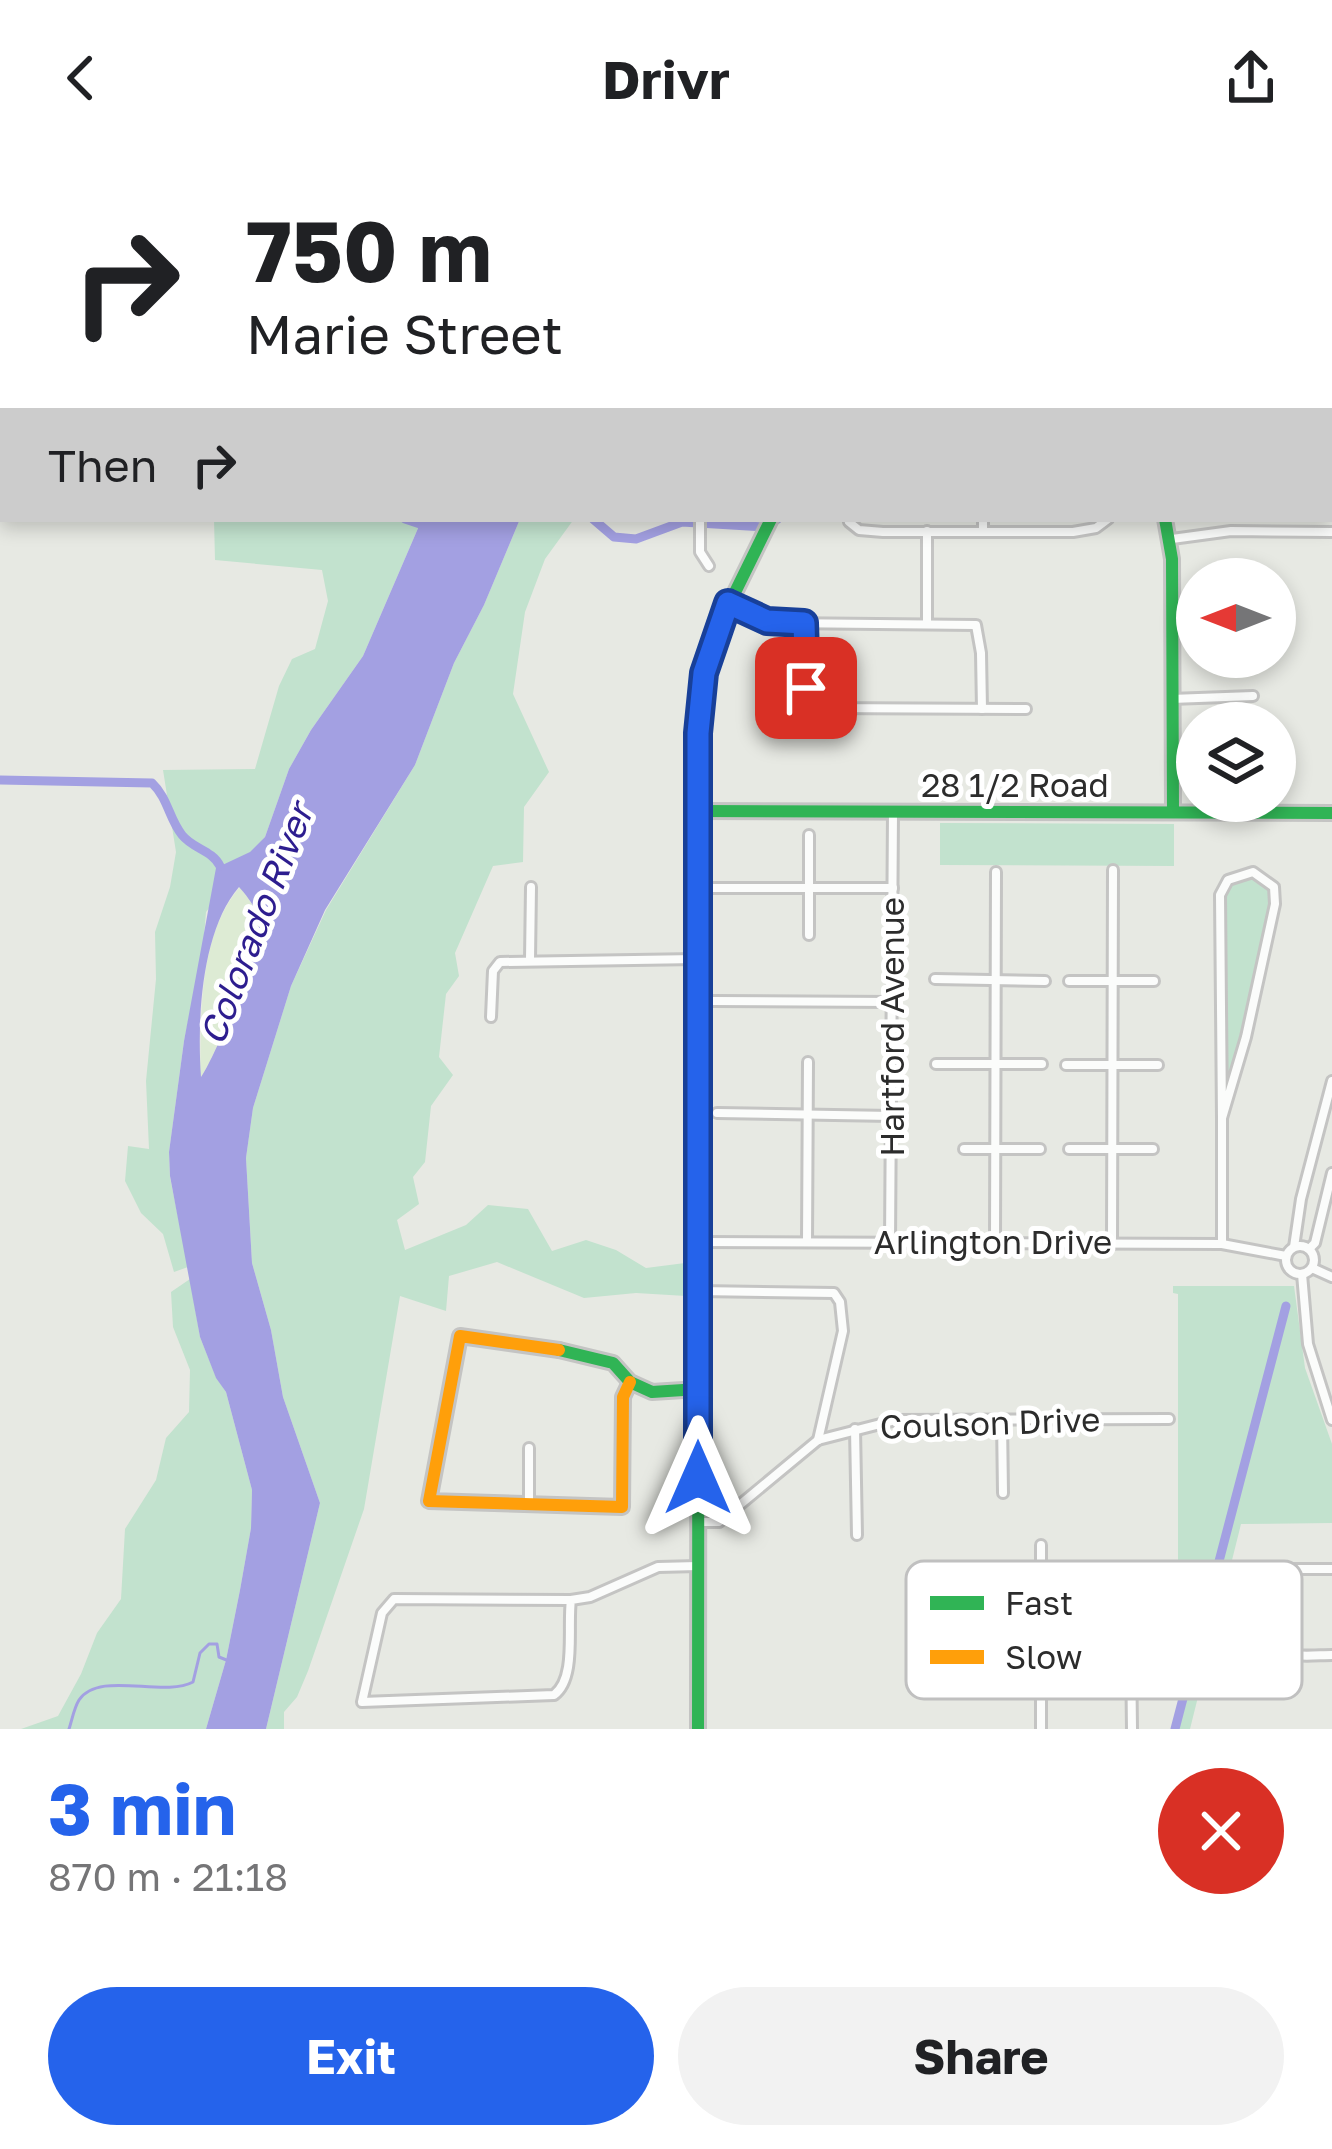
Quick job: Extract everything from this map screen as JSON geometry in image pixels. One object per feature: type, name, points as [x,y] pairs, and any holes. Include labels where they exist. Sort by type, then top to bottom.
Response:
[{"type":"street","points":[[700,522],[700,552],[709,566]]},
{"type":"street","points":[[698,1729],[699,701],[710,650],[728,603],[769,522]]},
{"type":"street","points":[[849,522],[859,530],[1072,532],[1104,522]]},
{"type":"street","points":[[983,522],[983,532]]},
{"type":"street","points":[[1166,522],[1172,539],[1173,812]]},
{"type":"street","points":[[1231,522],[1231,531]]},
{"type":"street","points":[[926,531],[927,623]]},
{"type":"street","points":[[1172,539],[1231,531],[1332,532]]},
{"type":"street","points":[[728,603],[767,621],[976,625],[982,709]]},
{"type":"street","points":[[804,623],[806,688],[812,705],[1026,709]]},
{"type":"street","points":[[1171,699],[1253,696]]},
{"type":"street","name":"28 1/2 Road","points":[[698,811],[1332,813]]},
{"type":"street","name":"Hartford Avenue","points":[[890,1242],[893,811]]},
{"type":"street","points":[[809,835],[809,935]]},
{"type":"street","points":[[1112,1243],[1113,870]]},
{"type":"street","points":[[995,1242],[996,872]]},
{"type":"street","points":[[1222,1118],[1275,904],[1274,887],[1252,872],[1228,880],[1220,896],[1222,1244]]},
{"type":"street","points":[[530,959],[531,887]]},
{"type":"street","points":[[712,888],[892,888]]},
{"type":"street","points":[[490,1017],[495,965],[504,961],[697,959]]},
{"type":"street","points":[[935,979],[1045,981]]},
{"type":"street","points":[[1070,981],[1154,981]]},
{"type":"street","points":[[712,1000],[892,1002]]},
{"type":"street","points":[[807,1242],[808,1062]]},
{"type":"street","points":[[936,1064],[1042,1064]]},
{"type":"street","points":[[1066,1065],[1158,1065]]},
{"type":"street","points":[[1309,1249],[1312,1268],[1302,1274],[1290,1271],[1286,1256],[1294,1247],[1301,1199],[1332,1081]]},
{"type":"street","points":[[717,1113],[892,1116]]},
{"type":"street","points":[[964,1149],[1040,1149]]},
{"type":"street","points":[[1069,1149],[1153,1149]]},
{"type":"street","points":[[1309,1249],[1315,1243],[1332,1173]]},
{"type":"street","name":"Arlington Drive","points":[[698,1241],[1222,1244],[1286,1256]]},
{"type":"street","points":[[1294,1247],[1309,1249]]},
{"type":"street","points":[[1312,1268],[1332,1277]]},
{"type":"street","points":[[1302,1274],[1308,1344],[1332,1420]]},
{"type":"street","points":[[698,1291],[834,1293],[840,1302],[843,1331],[818,1440]]},
{"type":"street","points":[[630,1382],[623,1397],[622,1508],[429,1501],[460,1336],[614,1363],[630,1382],[652,1392],[699,1389]]},
{"type":"street","name":"Coulson Drive","points":[[698,1522],[719,1522],[818,1440],[855,1428],[896,1420],[1169,1419]]},
{"type":"street","points":[[1002,1421],[1003,1493]]},
{"type":"street","points":[[855,1428],[857,1535]]},
{"type":"street","points":[[529,1448],[529,1506]]},
{"type":"street","points":[[1041,1544],[1041,1561]]},
{"type":"street","points":[[571,1600],[565,1684],[554,1695],[362,1702],[382,1612],[394,1599],[571,1600],[590,1597],[658,1567],[698,1566]]},
{"type":"street","points":[[1302,1655],[1332,1654]]},
{"type":"street","points":[[1040,1699],[1040,1729]]},
{"type":"street","points":[[1132,1699],[1132,1729]]},
{"type":"shaded area","points":[[214,522],[421,522],[363,656],[289,769],[265,837],[206,912],[169,1152],[188,1267],[174,1272],[163,1234],[141,1213],[125,1181],[128,1146],[149,1149],[146,1081],[156,979],[155,932],[176,852],[163,770],[255,769],[279,686],[292,659],[315,649],[328,601],[322,570],[215,560]]},
{"type":"shaded area","points":[[421,522],[519,522],[454,663],[415,765],[325,910],[291,986],[253,1108],[246,1158],[252,1263],[283,1397],[320,1503],[266,1729],[206,1729],[240,1590],[252,1490],[226,1392],[200,1337],[169,1152],[216,868],[250,852],[265,837],[289,769],[363,656]],"holes":[[[239,887],[253,906],[259,928],[252,959],[201,1077],[201,1004],[216,927]]]},
{"type":"shaded area","points":[[519,522],[572,522],[545,559],[525,612],[513,694],[549,772],[524,807],[523,862],[493,866],[455,953],[459,976],[446,994],[439,1057],[453,1075],[431,1106],[425,1162],[413,1177],[419,1204],[397,1220],[405,1250],[466,1225],[488,1205],[528,1209],[552,1251],[586,1240],[616,1250],[646,1268],[685,1263],[686,1296],[636,1293],[584,1298],[497,1262],[449,1276],[446,1311],[400,1296],[364,1509],[308,1671],[297,1697],[284,1712],[284,1729],[266,1729],[320,1503],[283,1397],[252,1263],[246,1158],[253,1108],[291,986],[326,910],[415,765],[454,663]]},
{"type":"shaded area","points":[[940,823],[1174,824],[1174,866],[940,865]]},
{"type":"shaded area","points":[[1255,876],[1269,887],[1272,899],[1227,1089],[1223,904],[1226,889],[1236,878]]},
{"type":"shaded area","points":[[190,1279],[200,1337],[226,1392],[252,1490],[240,1590],[206,1729],[21,1729],[58,1716],[97,1633],[121,1599],[125,1529],[156,1480],[166,1438],[189,1412],[190,1370],[173,1327],[171,1292]]},
{"type":"shaded area","points":[[1173,1286],[1294,1286],[1305,1368],[1332,1444],[1332,1523],[1241,1524],[1232,1561],[1178,1561],[1178,1294],[1173,1293]]},
{"type":"shaded area","points":[[1178,1699],[1197,1699],[1190,1729],[1178,1729]]},
{"type":"sand","points":[[240,887],[258,916],[259,932],[237,1000],[200,1079],[209,953],[226,907]]},
{"type":"waterway","points":[[414,522],[420,524]]},
{"type":"waterway","points":[[596,522],[614,537],[636,539],[682,522]]},
{"type":"waterway","points":[[682,522],[765,527],[773,522]]},
{"type":"waterway","points":[[0,780],[152,783],[182,835],[220,866]]},
{"type":"waterway","points":[[1219,1561],[1286,1306]]},
{"type":"waterway","points":[[69,1729],[77,1703],[88,1691],[193,1682],[200,1653],[209,1644],[217,1644],[219,1657],[229,1661]]},
{"type":"waterway","points":[[1175,1729],[1183,1699]]},
{"type":"traffic: fast","points":[[698,1729],[699,701],[718,627],[770,522]]},
{"type":"traffic: fast","points":[[1166,522],[1172,559],[1173,812]]},
{"type":"traffic: fast","points":[[698,811],[1332,813]]},
{"type":"traffic: fast","points":[[559,1350],[613,1363],[630,1382],[652,1392],[699,1389]]},
{"type":"traffic: slow","points":[[559,1350],[460,1336],[429,1501],[622,1507],[623,1397],[630,1382]]},
{"type":"route","points":[[698,1478],[699,701],[710,650],[728,603],[767,621],[804,623],[806,688]]},
{"type":"water label","name":"Colorado River","points":[[256,924]]}]
